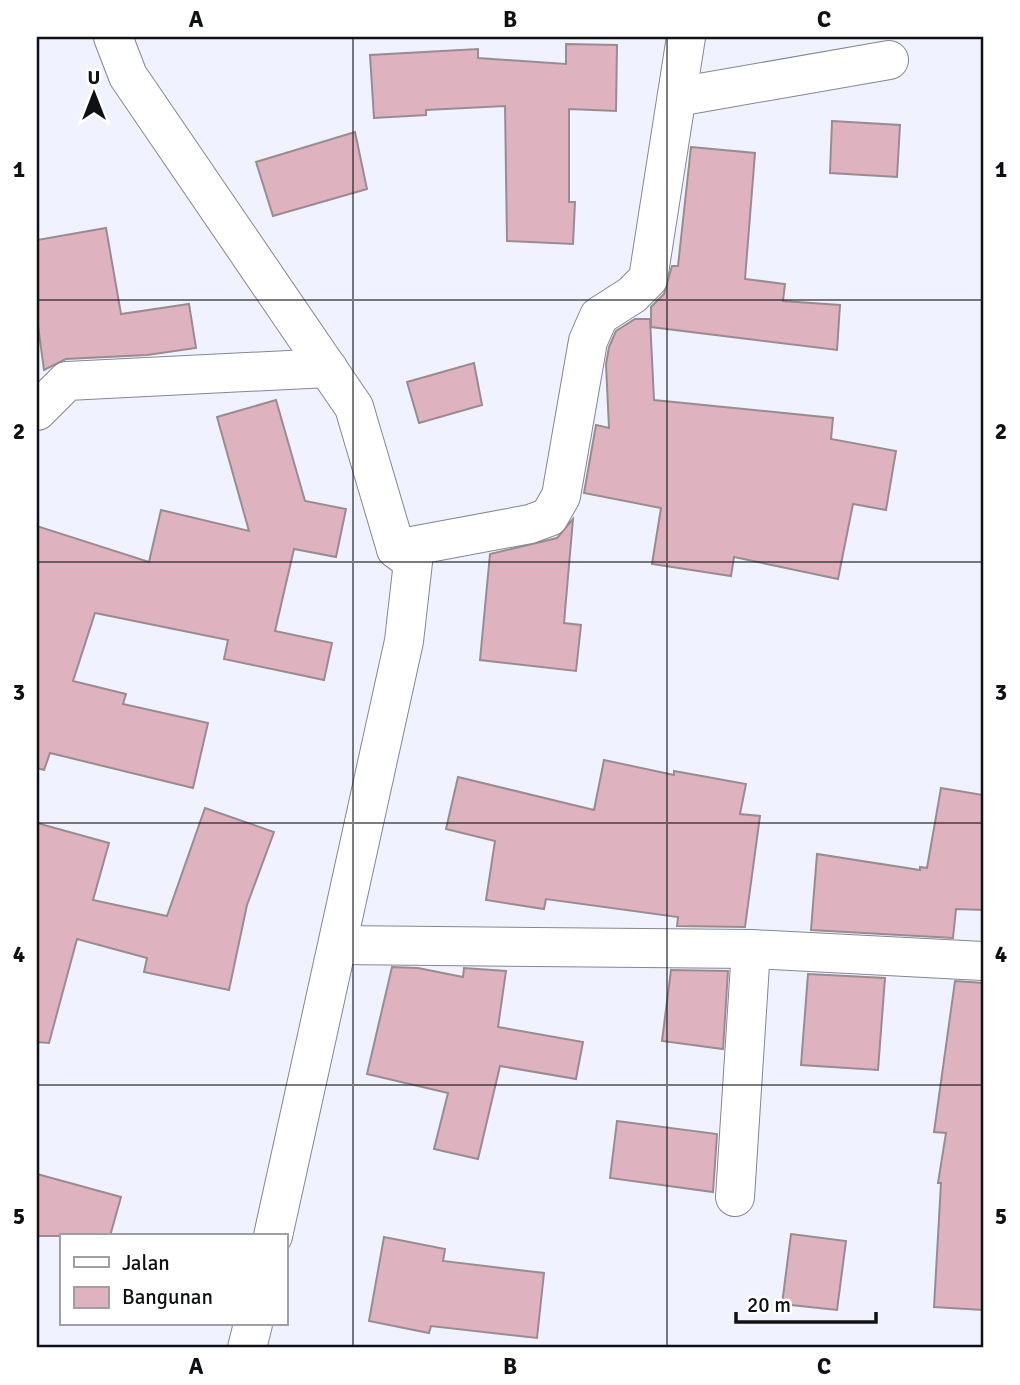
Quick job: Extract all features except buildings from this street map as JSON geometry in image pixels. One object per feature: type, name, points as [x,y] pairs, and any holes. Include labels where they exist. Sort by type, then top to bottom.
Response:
[{"type":"street","points":[[113,37],[128,76],[354,407],[396,549],[413,562],[404,641],[273,1234]]},
{"type":"street","points":[[396,549],[530,524],[549,517],[561,496],[588,341],[599,316],[632,295],[648,279],[686,37]]},
{"type":"street","points":[[677,97],[889,60]]},
{"type":"street","points":[[37,411],[67,381],[328,368]]},
{"type":"street","points":[[339,945],[751,949],[983,961]]},
{"type":"street","points":[[735,1197],[751,949]]},
{"type":"street","points":[[247,1348],[252,1326]]}]
